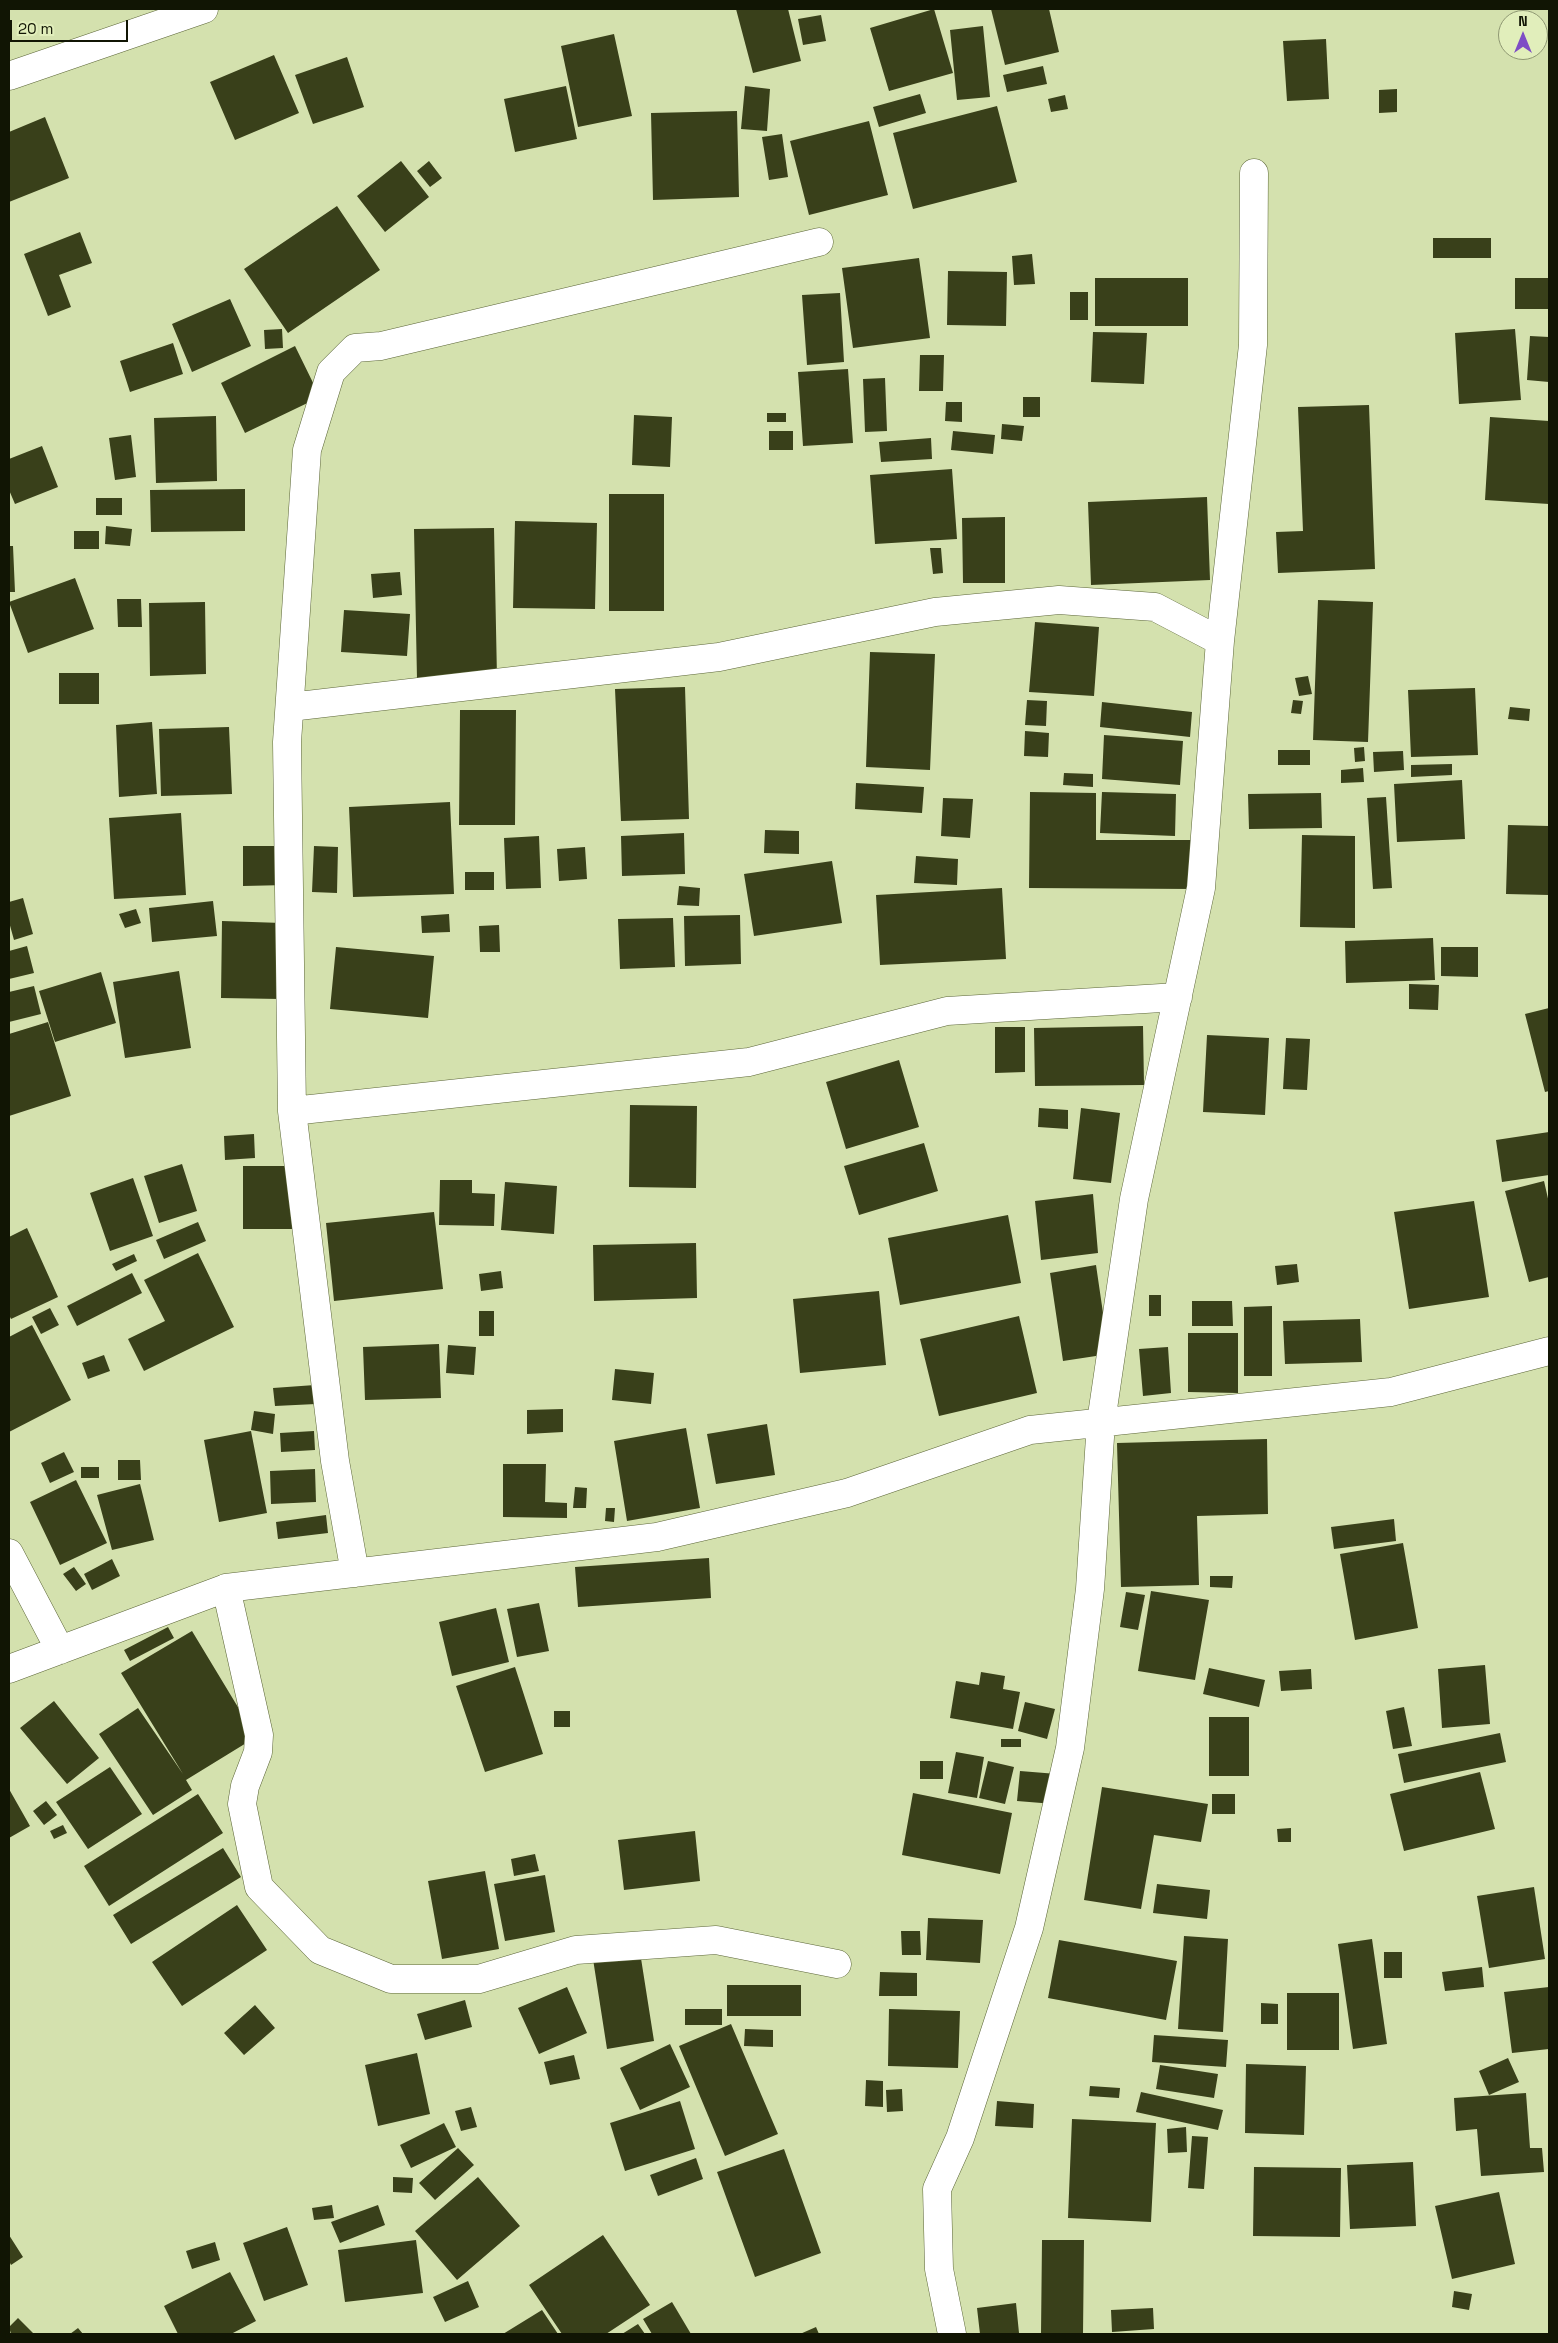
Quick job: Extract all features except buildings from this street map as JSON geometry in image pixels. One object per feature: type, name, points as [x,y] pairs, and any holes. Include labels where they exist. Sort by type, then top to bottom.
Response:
[{"type":"street","points":[[9,76],[204,9]]},
{"type":"street","points":[[952,2334],[939,2269],[937,2189],[960,2138],[1029,1928],[1070,1748],[1090,1589],[1101,1422],[1134,1199],[1201,888],[1220,641],[1253,345],[1254,172]]},
{"type":"street","points":[[355,1573],[335,1461],[292,1111],[287,742],[306,450],[331,372],[355,348],[382,346],[819,242]]},
{"type":"street","points":[[290,707],[719,657],[936,612],[1059,600],[1155,607],[1220,641]]},
{"type":"street","points":[[292,1111],[749,1062],[946,1011],[1178,997]]},
{"type":"street","points":[[9,1669],[226,1588],[656,1537],[847,1493],[1030,1430],[1391,1392],[1549,1351]]},
{"type":"street","points":[[9,1553],[60,1650]]},
{"type":"street","points":[[226,1588],[259,1735],[258,1752],[245,1786],[242,1804],[259,1887],[320,1950],[391,1979],[479,1979],[576,1950],[716,1940],[837,1964]]}]
